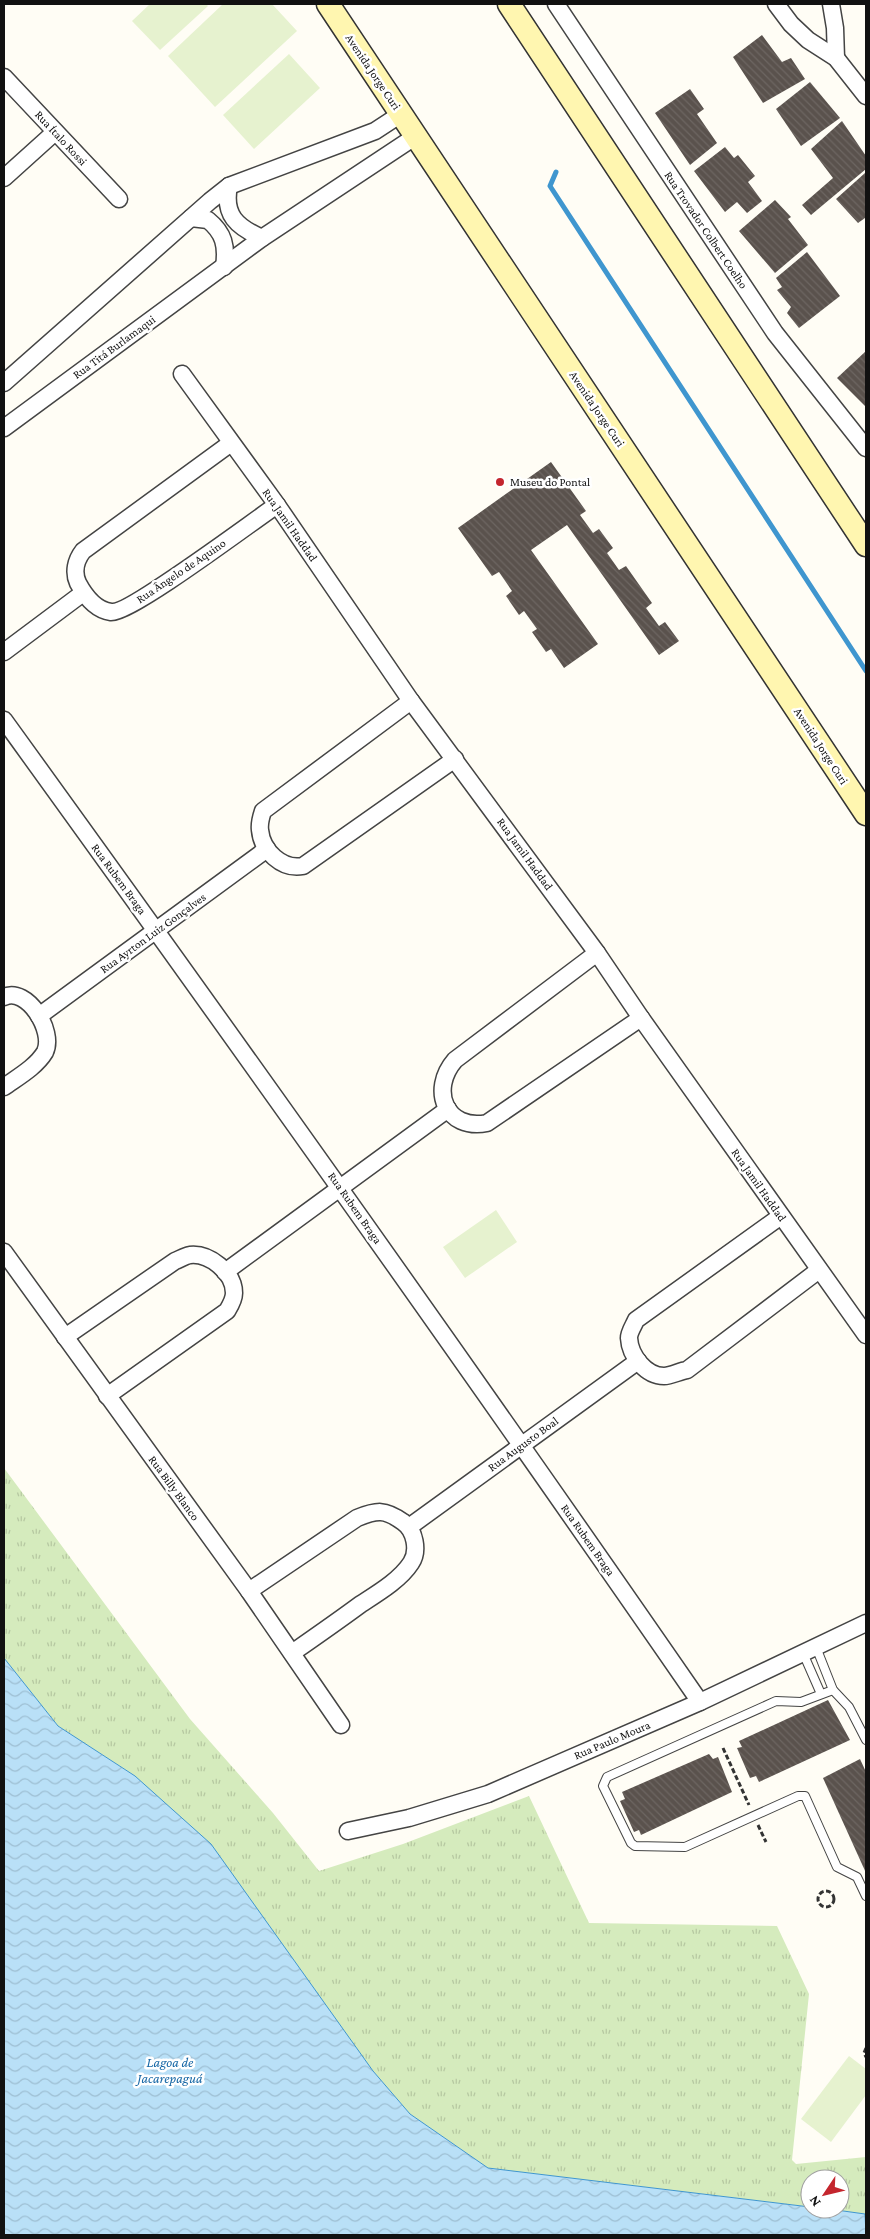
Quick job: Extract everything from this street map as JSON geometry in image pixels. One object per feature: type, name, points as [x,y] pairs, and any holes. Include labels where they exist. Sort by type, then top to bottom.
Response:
[{"type":"street","name":"Avenida Jorge Curi","points":[[328,4],[866,814]]},
{"type":"street","points":[[509,4],[866,545]]},
{"type":"street","name":"Rua Trovador Colbert Coelho","points":[[556,4],[775,333],[866,448]]},
{"type":"street","points":[[776,4],[791,24],[808,40],[836,58],[866,96]]},
{"type":"street","points":[[831,4],[835,28],[836,58]]},
{"type":"street","name":"Rua Ítalo Rossi","points":[[4,78],[119,199]]},
{"type":"street","points":[[4,384],[210,200],[229,186],[375,131],[401,114]]},
{"type":"street","points":[[4,178],[55,132]]},
{"type":"street","name":"Rua Titá Burlamaqui","points":[[4,428],[262,238],[416,136]]},
{"type":"street","points":[[229,186],[227,204],[229,212],[237,224],[248,232],[262,238]]},
{"type":"street","points":[[191,218],[208,220],[221,232],[226,254],[224,267]]},
{"type":"street","name":"Rua Jamil Haddad","points":[[182,374],[277,505],[411,701],[597,953],[866,1335]]},
{"type":"street","points":[[4,652],[83,593],[76,579],[76,566],[78,558],[83,551],[231,443]]},
{"type":"street","name":"Rua Ângelo de Aquino","points":[[83,593],[95,606],[111,612],[120,610],[150,593],[277,505]]},
{"type":"street","points":[[411,701],[263,811],[260,830],[267,849],[283,865],[294,868],[303,866],[455,759]]},
{"type":"street","name":"Rua Rubem Braga","points":[[4,720],[340,1188],[522,1445],[700,1702]]},
{"type":"street","name":"Rua Ayrton Luiz Gonçalves","points":[[39,1016],[267,849]]},
{"type":"street","points":[[597,953],[455,1060],[446,1070],[442,1083],[442,1095],[448,1109],[460,1121],[475,1125],[487,1123],[641,1018]]},
{"type":"street","points":[[4,998],[7,996],[18,997],[29,1004],[39,1016],[47,1033],[48,1041],[46,1050],[40,1060],[4,1087]]},
{"type":"street","points":[[225,1272],[448,1109]]},
{"type":"street","points":[[781,1216],[636,1320],[629,1337],[632,1351],[638,1361],[650,1372],[664,1376],[687,1370],[819,1270]]},
{"type":"street","name":"Rua Billy Blanco","points":[[4,1252],[249,1591],[341,1725]]},
{"type":"street","points":[[65,1337],[188,1255],[201,1256],[213,1261],[225,1272],[230,1280],[234,1294],[227,1311],[107,1396]]},
{"type":"street","name":"Rua Augusto Boal","points":[[409,1527],[638,1361]]},
{"type":"street","points":[[249,1591],[357,1518],[374,1511],[388,1513],[409,1527],[415,1551],[412,1562],[402,1574],[381,1591],[292,1653]]},
{"type":"street","name":"Rua Paulo Moura","points":[[348,1831],[409,1818],[488,1794],[700,1702],[866,1623]]},
{"type":"lane","points":[[809,1650],[833,1690],[849,1708],[866,1740]]},
{"type":"lane","points":[[809,1650],[821,1694]]},
{"type":"lane","points":[[833,1690],[801,1702],[776,1701],[607,1777],[603,1786],[631,1843],[635,1846],[685,1847],[798,1796],[805,1796],[837,1867],[857,1877],[866,1896]]},
{"type":"path","points":[[723,1748],[766,1842]]},
{"type":"path","points":[[825,1891],[832,1894],[834,1899],[833,1904],[826,1908],[820,1904],[818,1899],[820,1894],[825,1891]]},
{"type":"path","points":[[866,2048],[864,2053],[866,2057]]},
{"type":"green space","points":[[150,4],[206,4],[208,6],[160,50],[132,21]]},
{"type":"green space","points":[[223,4],[272,4],[297,31],[215,107],[168,56]]},
{"type":"green space","points":[[289,54],[320,88],[254,149],[223,115]]},
{"type":"green space","points":[[496,1210],[517,1242],[465,1278],[443,1247]]},
{"type":"green space","points":[[4,1468],[190,1719],[273,1813],[319,1871],[403,1844],[529,1796],[589,1923],[777,1926],[809,1994],[792,2160],[796,2164],[866,2157],[865,2214],[850,2212],[850,2169],[800,2169],[800,2206],[488,2168],[410,2114],[373,2071],[135,1776],[58,1726],[4,1658]]},
{"type":"green space","points":[[849,2056],[866,2069],[866,2095],[831,2142],[801,2119]]},
{"type":"water","name":"Lagoa de Jacarepaguá","points":[[4,1658],[58,1726],[135,1776],[211,1844],[373,2071],[410,2114],[488,2168],[800,2206],[800,2219],[850,2219],[850,2212],[865,2214],[866,2235],[4,2235]]},
{"type":"building","points":[[762,35],[782,62],[791,58],[805,79],[763,103],[733,57]]},
{"type":"building","points":[[810,82],[840,118],[801,146],[776,109]]},
{"type":"building","points":[[690,89],[704,109],[697,114],[717,143],[690,165],[655,113]]},
{"type":"building","points":[[842,121],[866,156],[866,169],[811,215],[802,205],[833,178],[811,149]]},
{"type":"building","points":[[725,147],[734,158],[738,155],[755,176],[748,182],[762,201],[747,213],[737,202],[725,212],[694,171]]},
{"type":"building","points":[[865,173],[866,220],[865,218],[858,223],[836,199]]},
{"type":"building","points":[[775,200],[791,217],[788,219],[808,245],[775,273],[739,231]]},
{"type":"building","points":[[807,252],[840,296],[799,328],[787,313],[791,307],[777,290],[782,287],[776,278]]},
{"type":"building","points":[[866,351],[866,407],[837,378]]},
{"type":"building","points":[[551,462],[586,511],[580,515],[593,533],[599,529],[613,548],[607,553],[619,570],[626,566],[652,603],[646,608],[659,626],[665,622],[679,641],[659,655],[567,525],[531,550],[598,644],[564,668],[551,649],[546,652],[532,632],[537,629],[524,611],[519,615],[506,596],[512,591],[499,572],[492,576],[458,528]]},
{"type":"building","points":[[828,1700],[850,1740],[759,1782],[756,1776],[750,1778],[737,1748],[742,1747],[739,1741]]},
{"type":"building","points":[[709,1754],[713,1759],[718,1757],[732,1792],[641,1835],[639,1830],[634,1832],[620,1801],[625,1799],[622,1792]]},
{"type":"building","points":[[860,1759],[866,1772],[866,1873],[823,1778]]},
{"type":"waterway","points":[[556,172],[550,186],[866,671]]},
{"type":"place","name":"Museu do Pontal","points":[[500,482]]}]
